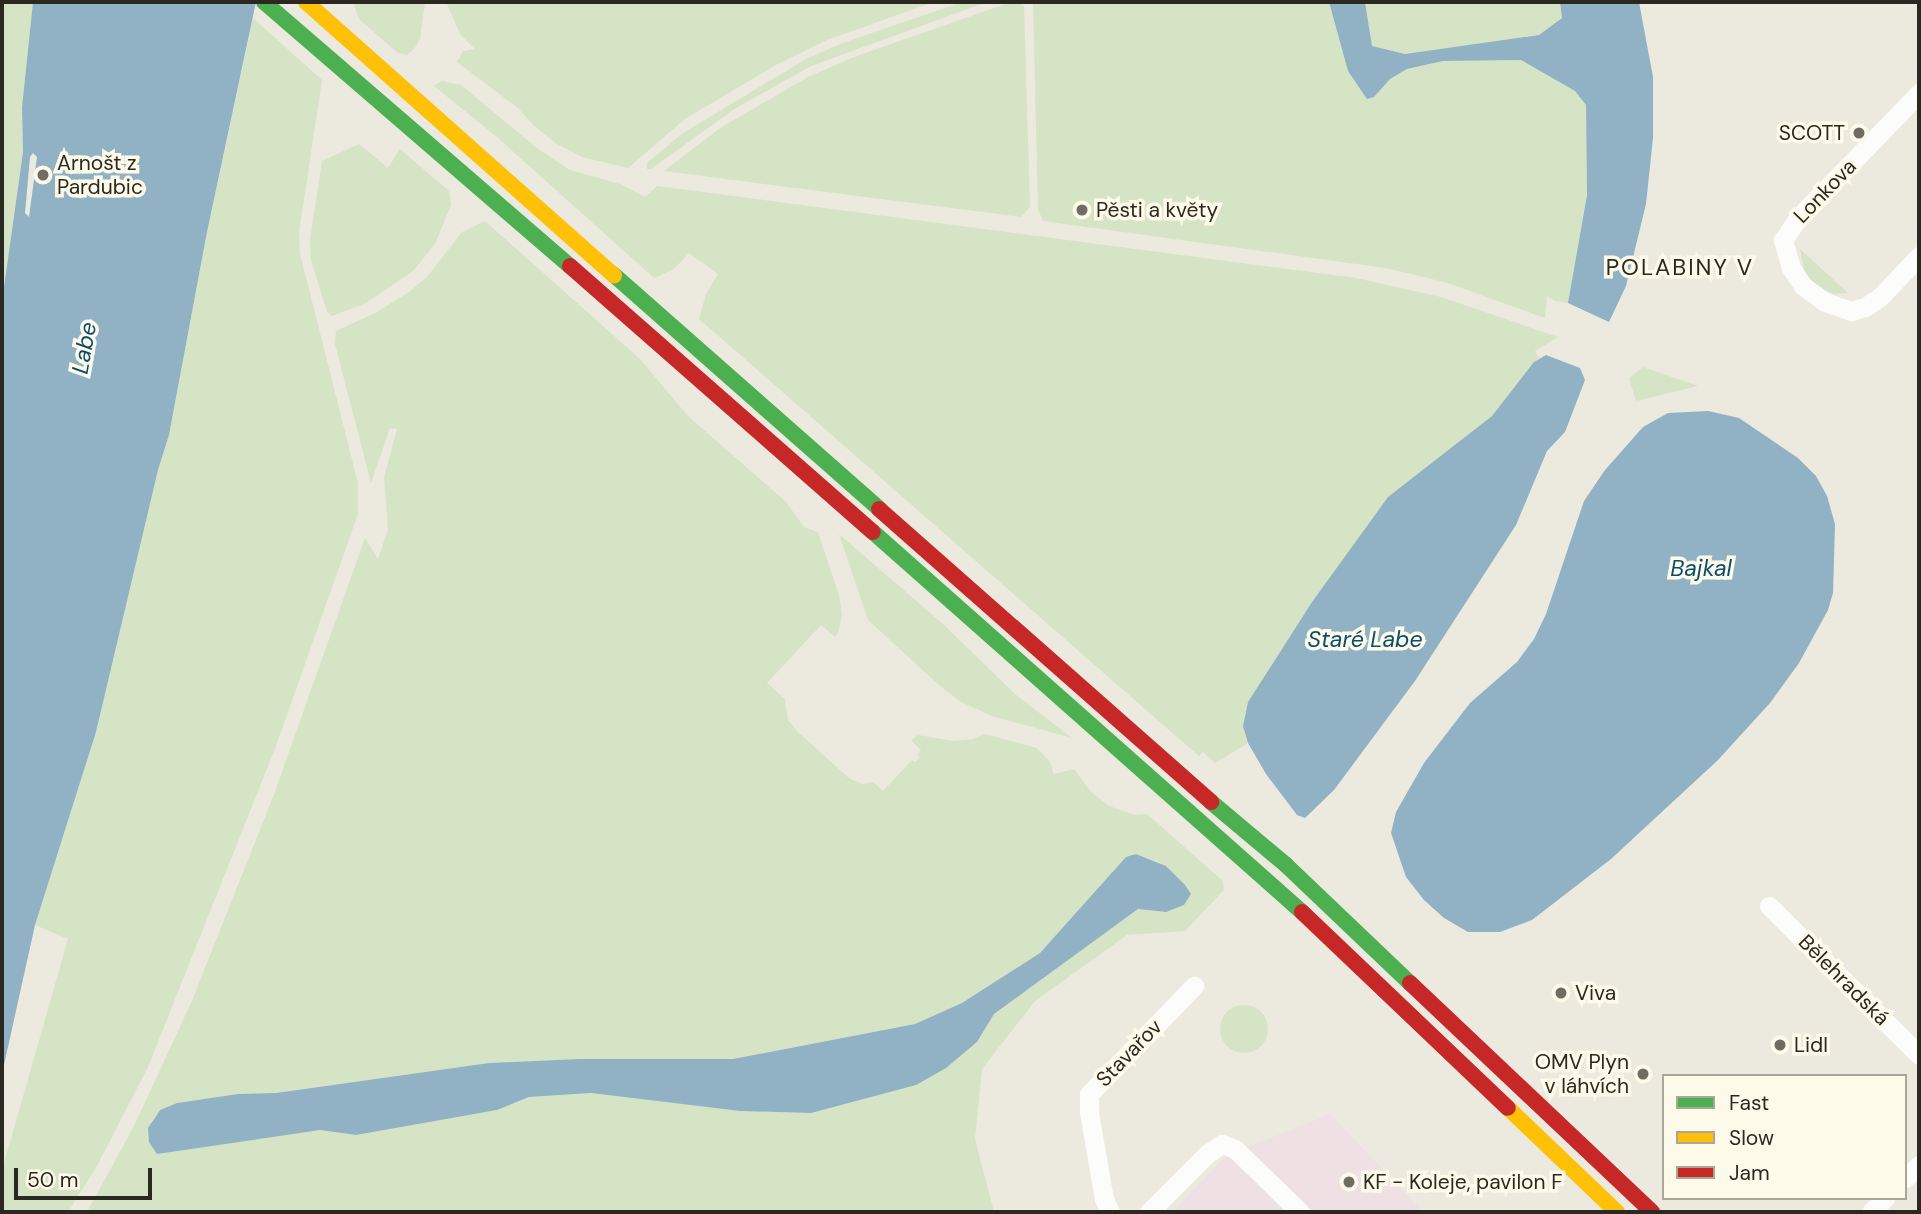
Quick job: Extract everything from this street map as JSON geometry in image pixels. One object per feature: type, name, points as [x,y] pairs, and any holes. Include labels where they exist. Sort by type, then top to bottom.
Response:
[{"type":"main road","points":[[264,2],[556,253],[1242,856],[1352,957],[1617,1212]]},
{"type":"main road","points":[[306,2],[463,144],[1101,702],[1145,745],[1286,865],[1652,1212]]},
{"type":"street","name":"Lonkova","points":[[1919,93],[1798,218],[1785,233],[1783,240],[1786,256],[1803,286],[1825,302],[1851,311],[1865,307],[1880,297],[1919,256]]},
{"type":"street","name":"Bělehradská","points":[[1769,906],[1919,1055]]},
{"type":"street","name":"Stavařov","points":[[1110,1212],[1104,1199],[1088,1112],[1089,1094],[1194,986]]},
{"type":"street","points":[[1149,1212],[1207,1154],[1222,1144],[1235,1149],[1300,1212]]},
{"type":"shaded area","points":[[1330,1114],[1424,1212],[1172,1212],[1226,1156]]},
{"type":"green space","points":[[2,2],[33,2],[22,107],[23,152],[2,301]]},
{"type":"green space","points":[[353,2],[425,2],[420,39],[414,49],[407,55],[398,53],[359,19]]},
{"type":"green space","points":[[446,2],[934,2],[827,40],[776,65],[685,119],[628,168],[582,157],[557,144],[533,125],[518,108],[457,62],[463,51],[475,49],[460,34]]},
{"type":"green space","points":[[962,2],[987,2],[811,66],[736,108],[651,169],[647,169],[647,163],[683,133],[806,59],[840,44]]},
{"type":"green space","points":[[1011,2],[1020,2],[1024,6],[1030,207],[1021,217],[664,171],[720,128],[808,77],[854,57]]},
{"type":"green space","points":[[1033,2],[1329,2],[1348,71],[1374,96],[1390,79],[1407,69],[1443,61],[1521,60],[1575,91],[1586,105],[1587,195],[1568,303],[1555,301],[1547,296],[1545,318],[1448,283],[1386,268],[1043,221],[1038,209]]},
{"type":"green space","points":[[1365,2],[1560,2],[1562,18],[1539,35],[1405,54],[1372,46]]},
{"type":"green space","points":[[253,18],[322,80],[299,233],[300,254],[358,483],[358,514],[276,746],[148,1067],[97,1166],[68,1212],[2,1212],[2,1170],[68,939],[35,925],[96,732],[158,470],[169,435],[207,232]]},
{"type":"green space","points":[[442,81],[461,85],[538,149],[570,170],[620,184],[645,197],[657,186],[1356,278],[1441,297],[1558,337],[1535,351],[1539,358],[1492,416],[1388,498],[1312,602],[1248,702],[1243,726],[1248,743],[1215,763],[1203,752],[1199,756],[699,319],[706,294],[718,274],[689,253],[674,269],[654,278],[497,137],[434,86]]},
{"type":"green space","points":[[359,144],[388,168],[400,149],[449,191],[451,205],[435,244],[413,271],[366,303],[332,316],[327,312],[311,260],[310,240],[322,161]]},
{"type":"green space","points":[[485,221],[640,359],[688,416],[786,502],[804,527],[818,532],[839,595],[842,615],[838,633],[835,637],[821,625],[767,683],[785,699],[788,720],[798,732],[850,779],[863,784],[873,782],[883,791],[912,760],[915,762],[920,757],[917,755],[921,750],[911,740],[918,735],[954,741],[973,739],[985,734],[1037,748],[1050,762],[1054,774],[1074,769],[1091,792],[1109,806],[1135,815],[1147,814],[1223,881],[1224,890],[1185,931],[1127,935],[1035,1001],[982,1069],[975,1139],[994,1212],[87,1212],[134,1126],[191,1003],[273,797],[365,538],[378,559],[388,529],[384,477],[397,429],[390,428],[371,483],[335,344],[336,331],[377,312],[409,292],[427,277],[462,232]],"holes":[[[1136,854],[1159,862],[1166,912],[1138,909],[994,1014],[977,1042],[811,1113],[740,1111],[591,1093],[529,1097],[497,1110],[356,1135],[320,1130],[150,1122],[160,1110],[177,1103],[238,1094],[276,1093],[489,1063],[578,1059],[733,1059],[915,1024],[962,1003],[1040,953]]]},
{"type":"green space","points":[[1800,249],[1848,293],[1833,294],[1816,286],[1805,274]]},
{"type":"green space","points":[[1643,367],[1698,386],[1636,401],[1629,378]]},
{"type":"green space","points":[[839,534],[944,625],[1015,694],[1072,738],[992,716],[961,702],[940,686],[868,620]]},
{"type":"green space","points":[[1244,1005],[1261,1012],[1268,1029],[1261,1046],[1244,1053],[1227,1046],[1220,1029],[1227,1012]]},
{"type":"water","name":"Labe","points":[[33,2],[256,2],[207,232],[169,435],[158,470],[96,732],[35,925],[2,1074],[2,301],[23,152],[22,107]]},
{"type":"water","points":[[1329,2],[1365,2],[1372,46],[1405,54],[1539,35],[1562,18],[1560,2],[1639,2],[1653,77],[1653,138],[1646,204],[1626,286],[1609,322],[1568,303],[1587,195],[1586,105],[1575,91],[1521,60],[1443,61],[1407,69],[1390,79],[1374,97],[1367,99],[1348,71]]},
{"type":"water","name":"Staré Labe","points":[[1546,355],[1580,368],[1585,380],[1565,432],[1547,451],[1516,525],[1415,681],[1334,790],[1305,818],[1297,815],[1266,774],[1248,743],[1243,726],[1248,702],[1312,602],[1388,497],[1492,416],[1534,362]]},
{"type":"water","name":"Bajkal","points":[[1708,411],[1739,418],[1798,458],[1816,476],[1827,496],[1835,524],[1833,593],[1828,610],[1799,663],[1770,703],[1718,760],[1611,859],[1532,920],[1500,932],[1468,932],[1444,918],[1424,900],[1406,877],[1391,833],[1396,812],[1424,763],[1470,703],[1517,662],[1534,639],[1546,614],[1584,501],[1605,470],[1643,427],[1668,413]]},
{"type":"water","points":[[1136,854],[1166,866],[1185,885],[1191,894],[1184,905],[1166,912],[1138,909],[994,1014],[977,1042],[946,1068],[916,1085],[811,1113],[740,1111],[591,1093],[529,1097],[497,1110],[356,1135],[320,1130],[157,1154],[149,1142],[148,1128],[160,1110],[177,1103],[238,1094],[276,1093],[489,1063],[578,1059],[733,1059],[915,1024],[962,1003],[1040,953],[1126,857]]},
{"type":"pier","points":[[33,153],[37,157],[29,217],[25,213],[30,157]]},
{"type":"traffic: fast","points":[[264,2],[570,266]]},
{"type":"traffic: fast","points":[[614,275],[879,509]]},
{"type":"traffic: fast","points":[[873,532],[1302,912]]},
{"type":"traffic: fast","points":[[1211,802],[1286,865],[1410,983]]},
{"type":"traffic: slow","points":[[306,2],[614,275]]},
{"type":"traffic: slow","points":[[1508,1108],[1617,1212]]},
{"type":"traffic: jam","points":[[570,266],[873,532]]},
{"type":"traffic: jam","points":[[879,509],[1211,802]]},
{"type":"traffic: jam","points":[[1302,912],[1508,1108]]},
{"type":"traffic: jam","points":[[1410,983],[1652,1212]]},
{"type":"place","name":"SCOTT","points":[[1859,133]]},
{"type":"place","name":"Arnošt z Pardubic","points":[[43,175]]},
{"type":"place","name":"Pěsti a květy","points":[[1082,210]]},
{"type":"place","name":"Viva","points":[[1561,993]]},
{"type":"place","name":"Lidl","points":[[1780,1045]]},
{"type":"place","name":"OMV Plyn v láhvích","points":[[1643,1074]]},
{"type":"place","name":"KF - Koleje, pavilon F","points":[[1349,1182]]},
{"type":"district","name":"POLABINY V","points":[[1680,267]]}]
